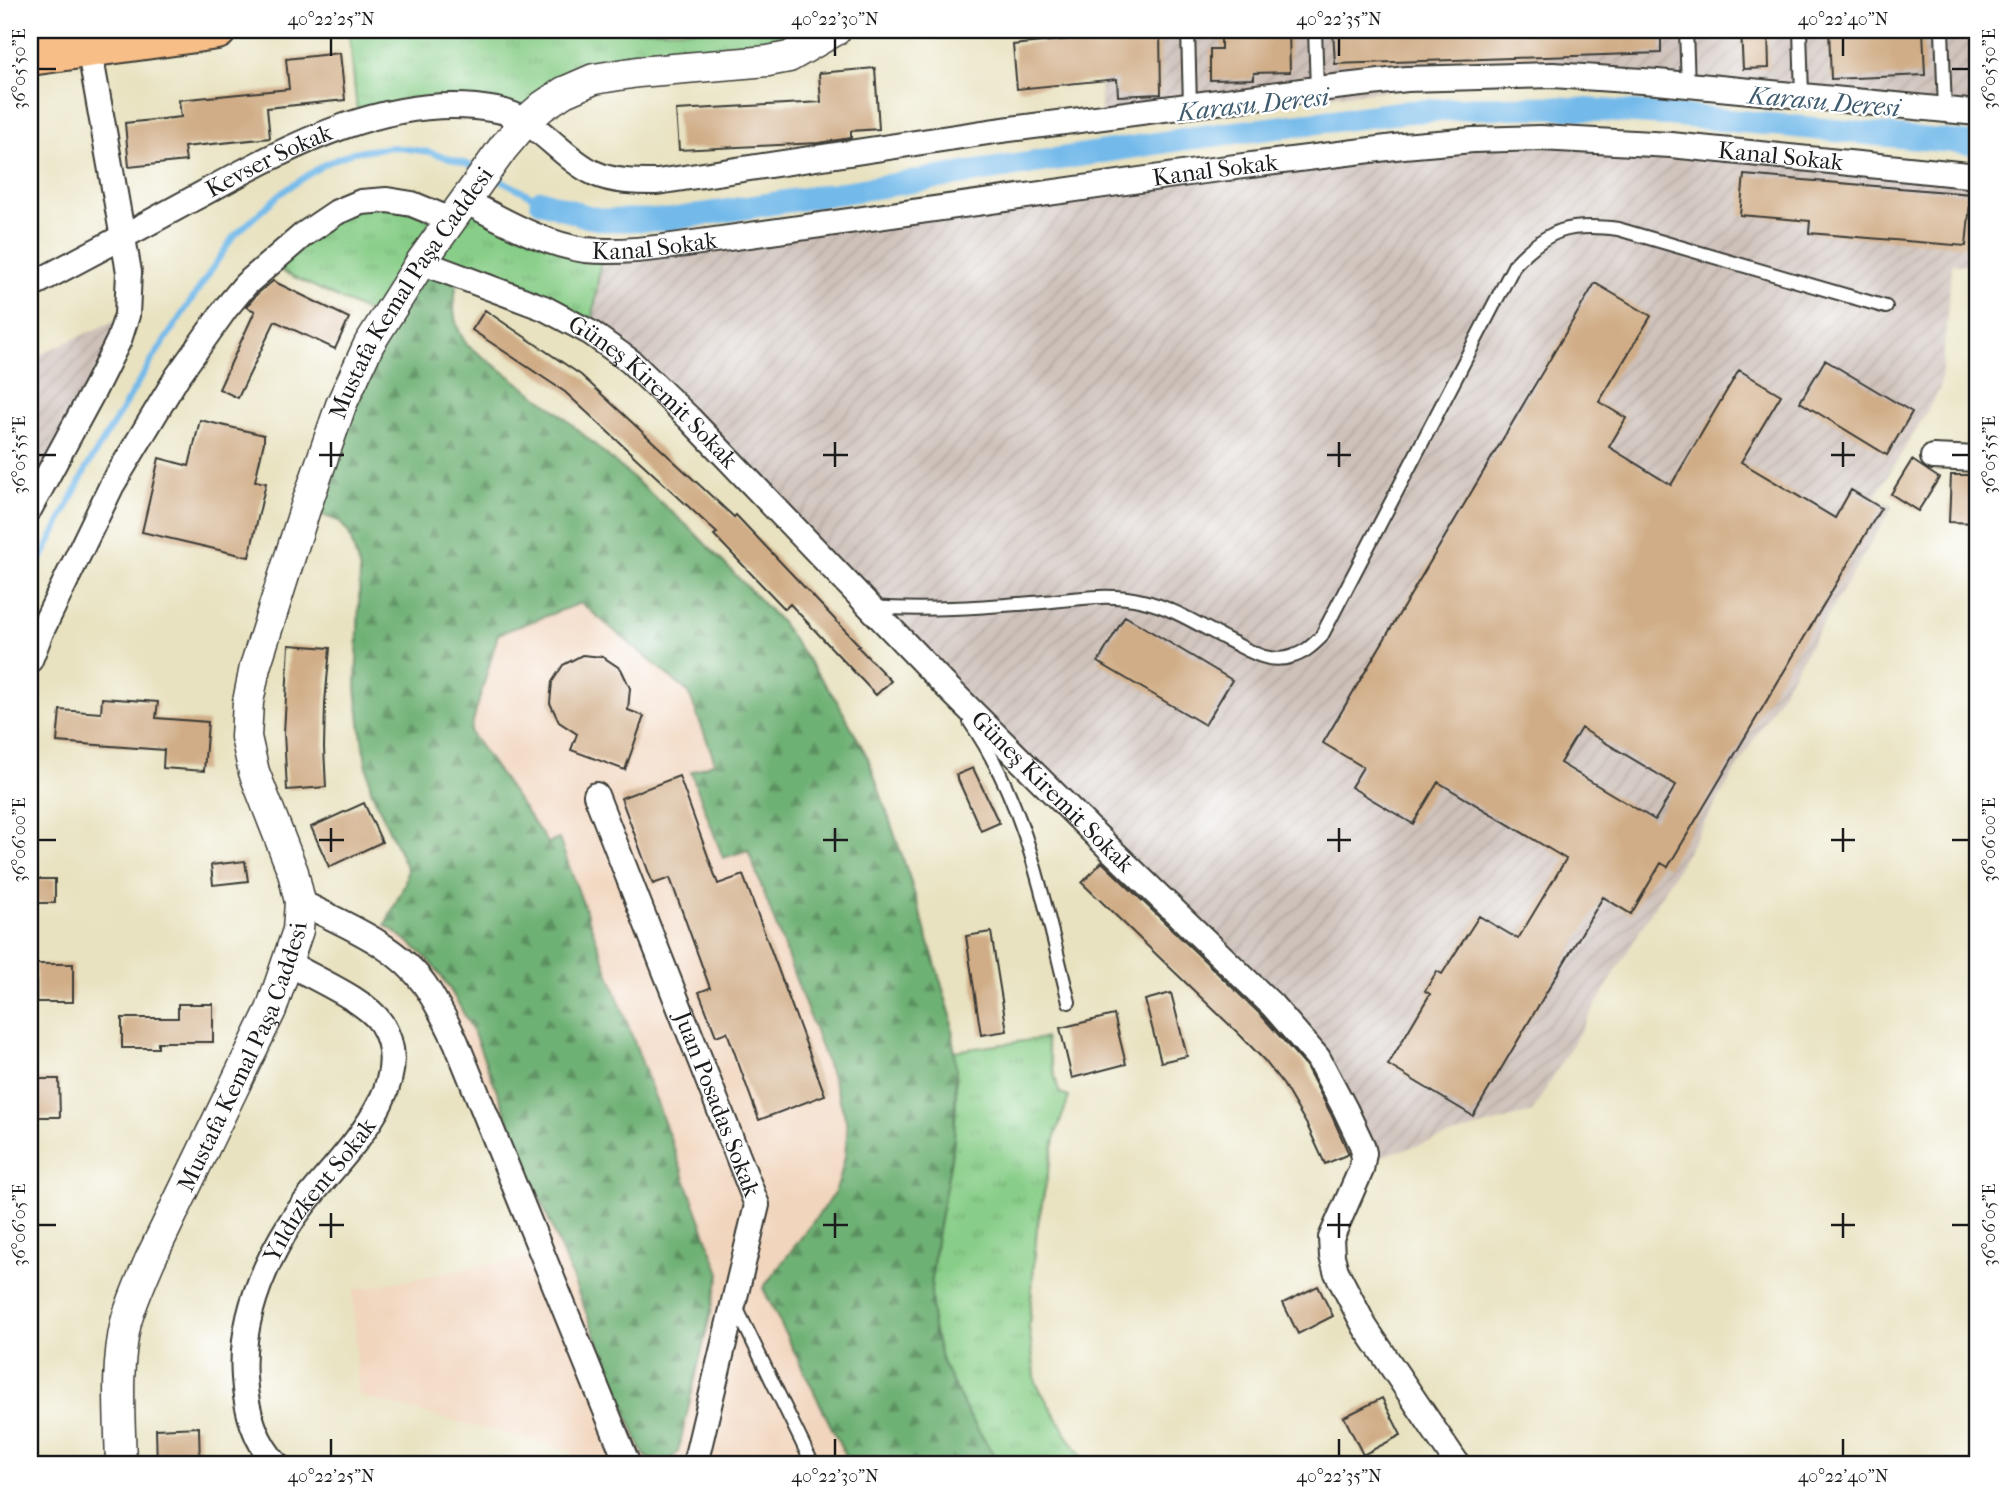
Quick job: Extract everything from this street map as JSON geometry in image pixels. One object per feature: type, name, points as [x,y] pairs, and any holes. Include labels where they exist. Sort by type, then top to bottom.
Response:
[{"type":"highway","points":[[30,55],[217,30]]},
{"type":"street","name":"Mustafa Kemal Paşa Caddesi","points":[[121,1465],[119,1375],[126,1324],[134,1297],[271,1010],[298,930],[300,902],[293,872],[254,772],[246,737],[248,702],[255,667],[304,509],[341,405],[369,344],[421,262],[503,148],[543,106],[564,92],[594,79],[789,57],[836,30]]},
{"type":"street","points":[[30,508],[94,390],[119,340],[127,315],[129,272],[89,47]]},
{"type":"street","name":"Kevser Sokak","points":[[30,286],[315,136],[358,122],[441,105],[501,110],[526,121],[594,173],[612,179],[657,182],[995,131],[1407,79],[1553,75],[1978,113]]},
{"type":"street","name":"Kanal Sokak","points":[[30,660],[112,485],[177,377],[226,308],[246,285],[303,235],[337,212],[362,202],[387,200],[412,204],[463,203],[557,243],[583,250],[620,251],[672,246],[1196,172],[1473,140],[1539,138],[1671,145],[1978,176]]},
{"type":"street","name":"Güneş Kiremit Sokak","points":[[421,262],[544,308],[591,333],[630,361],[690,418],[944,684],[1110,849],[1272,1004],[1318,1058],[1364,1153],[1361,1170],[1331,1238],[1336,1271],[1365,1327],[1458,1465]]},
{"type":"street","points":[[1933,457],[1978,459]]},
{"type":"street","name":"Juan Posadas Sokak","points":[[596,795],[757,1205],[693,1465]]},
{"type":"street","points":[[300,902],[365,935],[390,952],[424,984],[441,1012],[456,1042],[628,1465]]},
{"type":"street","name":"Yıldızkent Sokak","points":[[277,1465],[259,1440],[245,1394],[243,1365],[252,1304],[291,1222],[367,1126],[382,1102],[392,1070],[392,1052],[388,1037],[380,1021],[367,1007],[288,964]]},
{"type":"lane","points":[[1188,30],[1190,105]]},
{"type":"lane","points":[[1315,30],[1317,89]]},
{"type":"lane","points":[[1686,30],[1688,86]]},
{"type":"lane","points":[[1800,30],[1802,96]]},
{"type":"lane","points":[[1942,30],[1945,110]]},
{"type":"lane","points":[[869,606],[897,609],[940,608],[1093,596],[1120,597],[1171,610],[1269,659],[1290,657],[1304,652],[1321,638],[1515,264],[1544,238],[1566,229],[1590,225],[1618,229],[1886,307]]},
{"type":"lane","points":[[944,684],[990,755],[1017,815],[1036,873],[1069,1002]]},
{"type":"lane","points":[[733,1303],[813,1465]]},
{"type":"shaded area","points":[[1099,30],[1978,30],[1978,113],[1553,75],[1101,117]]},
{"type":"shaded area","points":[[1473,140],[1978,176],[1978,219],[1973,266],[1952,264],[1940,389],[1876,496],[1893,506],[1532,1112],[1364,1161],[1318,1058],[591,333],[602,251]]},
{"type":"shaded area","points":[[458,275],[454,315],[457,331],[467,345],[553,408],[691,529],[779,620],[837,701],[868,758],[909,876],[951,1016],[956,1070],[933,1328],[943,1364],[967,1412],[1000,1465],[578,1465],[571,1451],[358,1396],[353,1290],[541,1255],[456,1042],[376,943],[405,884],[407,869],[371,790],[362,738],[356,688],[360,571],[349,533],[339,521],[305,509]]},
{"type":"shaded area","points":[[127,315],[30,508],[30,359]]},
{"type":"green space","points":[[349,30],[836,30],[789,57],[638,72],[543,106],[358,122]]},
{"type":"green space","points":[[465,201],[602,251],[591,333],[422,262],[384,320],[269,265],[361,202],[451,220]]},
{"type":"green space","points":[[421,262],[458,275],[455,320],[467,345],[553,408],[691,529],[779,620],[837,701],[868,758],[909,876],[951,1016],[956,1070],[954,1141],[935,1248],[931,1289],[933,1328],[943,1364],[967,1412],[1000,1465],[850,1465],[763,1288],[834,1194],[845,1157],[846,1120],[748,850],[723,858],[691,772],[715,762],[689,693],[581,603],[498,634],[470,732],[548,843],[559,839],[720,1273],[678,1452],[669,1461],[654,1461],[647,1458],[642,1451],[465,1016],[448,986],[428,960],[385,925],[405,884],[407,869],[371,790],[362,738],[356,688],[360,571],[349,533],[339,521],[305,509]]},
{"type":"green space","points":[[1045,1038],[1059,1092],[1069,1097],[1056,1134],[1037,1228],[1029,1326],[1036,1383],[1088,1465],[1000,1465],[950,1382],[933,1327],[931,1280],[955,1120],[954,1051]]},
{"type":"building","points":[[1116,30],[1160,30],[1161,94],[1118,96],[1117,79],[1017,89],[1013,45],[1116,34]]},
{"type":"building","points":[[1221,30],[1289,30],[1290,72],[1254,73],[1254,79],[1210,80],[1210,49],[1221,49]]},
{"type":"building","points":[[1333,30],[1661,30],[1661,53],[1335,64]]},
{"type":"building","points":[[1741,30],[1768,30],[1769,68],[1743,69]]},
{"type":"building","points":[[1829,30],[1923,30],[1925,75],[1831,79]]},
{"type":"building","points":[[340,53],[345,100],[267,108],[270,138],[184,147],[186,161],[129,167],[125,123],[181,117],[179,100],[289,89],[286,59]]},
{"type":"building","points":[[875,68],[879,129],[851,131],[851,138],[818,143],[679,150],[676,110],[821,102],[819,73]]},
{"type":"building","points":[[1744,175],[1971,194],[1966,246],[1809,233],[1810,221],[1740,215]]},
{"type":"building","points":[[273,281],[349,318],[335,349],[275,321],[238,398],[219,389],[255,311],[246,307]]},
{"type":"building","points":[[1595,283],[1651,316],[1599,402],[1626,418],[1609,447],[1671,485],[1739,370],[1781,395],[1741,462],[1835,518],[1851,490],[1881,508],[1668,867],[1661,863],[1631,914],[1603,897],[1473,1116],[1388,1065],[1430,994],[1425,991],[1437,971],[1442,974],[1479,916],[1518,939],[1566,859],[1438,782],[1413,824],[1351,787],[1363,767],[1323,743]],"holes":[[[1581,728],[1676,785],[1655,820],[1560,763]]]},
{"type":"building","points":[[485,310],[581,375],[734,517],[736,515],[891,681],[876,695],[790,604],[785,609],[714,535],[717,533],[565,392],[472,330]]},
{"type":"building","points":[[1825,360],[1912,412],[1887,455],[1800,402]]},
{"type":"building","points":[[200,420],[264,435],[255,481],[266,483],[249,557],[142,532],[159,458],[189,466]]},
{"type":"building","points":[[1912,460],[1939,478],[1918,511],[1891,494]]},
{"type":"building","points":[[1951,475],[1978,475],[1978,523],[1949,522]]},
{"type":"building","points":[[1125,616],[1232,680],[1205,725],[1098,662]]},
{"type":"building","points":[[289,645],[330,648],[325,703],[326,787],[287,790],[284,733]]},
{"type":"building","points":[[582,655],[603,657],[621,669],[630,688],[628,710],[644,716],[625,770],[571,750],[577,734],[559,722],[550,703],[552,682],[563,665]]},
{"type":"building","points":[[102,698],[158,702],[156,718],[208,722],[204,771],[163,768],[164,750],[57,742],[60,710],[101,713]]},
{"type":"building","points":[[973,768],[999,823],[981,831],[956,775]]},
{"type":"building","points":[[679,776],[718,884],[743,875],[825,1095],[759,1120],[727,1032],[716,1036],[699,992],[710,988],[670,878],[653,884],[621,798]]},
{"type":"building","points":[[364,803],[382,842],[329,867],[311,827]]},
{"type":"building","points":[[245,861],[248,881],[213,885],[211,865]]},
{"type":"building","points":[[1102,862],[1261,1015],[1306,1066],[1349,1154],[1325,1164],[1307,1125],[1283,1084],[1264,1060],[1082,883]]},
{"type":"building","points":[[30,879],[55,879],[55,903],[30,903]]},
{"type":"building","points":[[991,932],[1007,1031],[981,1035],[966,936]]},
{"type":"building","points":[[36,964],[73,964],[73,1002],[36,1002]]},
{"type":"building","points":[[1171,993],[1187,1056],[1161,1062],[1145,1000]]},
{"type":"building","points":[[178,1004],[213,1004],[213,1042],[158,1042],[158,1048],[122,1048],[122,1018],[178,1018]]},
{"type":"building","points":[[1114,1015],[1126,1064],[1072,1078],[1060,1028]]},
{"type":"building","points":[[30,1079],[59,1079],[60,1117],[30,1117]]},
{"type":"building","points":[[1318,1286],[1333,1316],[1298,1334],[1283,1303]]},
{"type":"building","points":[[1382,1398],[1401,1435],[1363,1455],[1344,1417]]},
{"type":"building","points":[[199,1427],[200,1465],[157,1465],[156,1429]]},
{"type":"waterway","name":"Karasu Deresi","points":[[541,201],[605,220],[667,220],[1191,138],[1404,112],[1473,108],[1547,107],[1673,115],[1978,144]]},
{"type":"waterway","points":[[30,582],[87,467],[152,360],[233,237],[281,193],[323,165],[353,152],[393,147],[429,152],[477,167]]},
{"type":"waterway","points":[[493,176],[541,201]]}]
